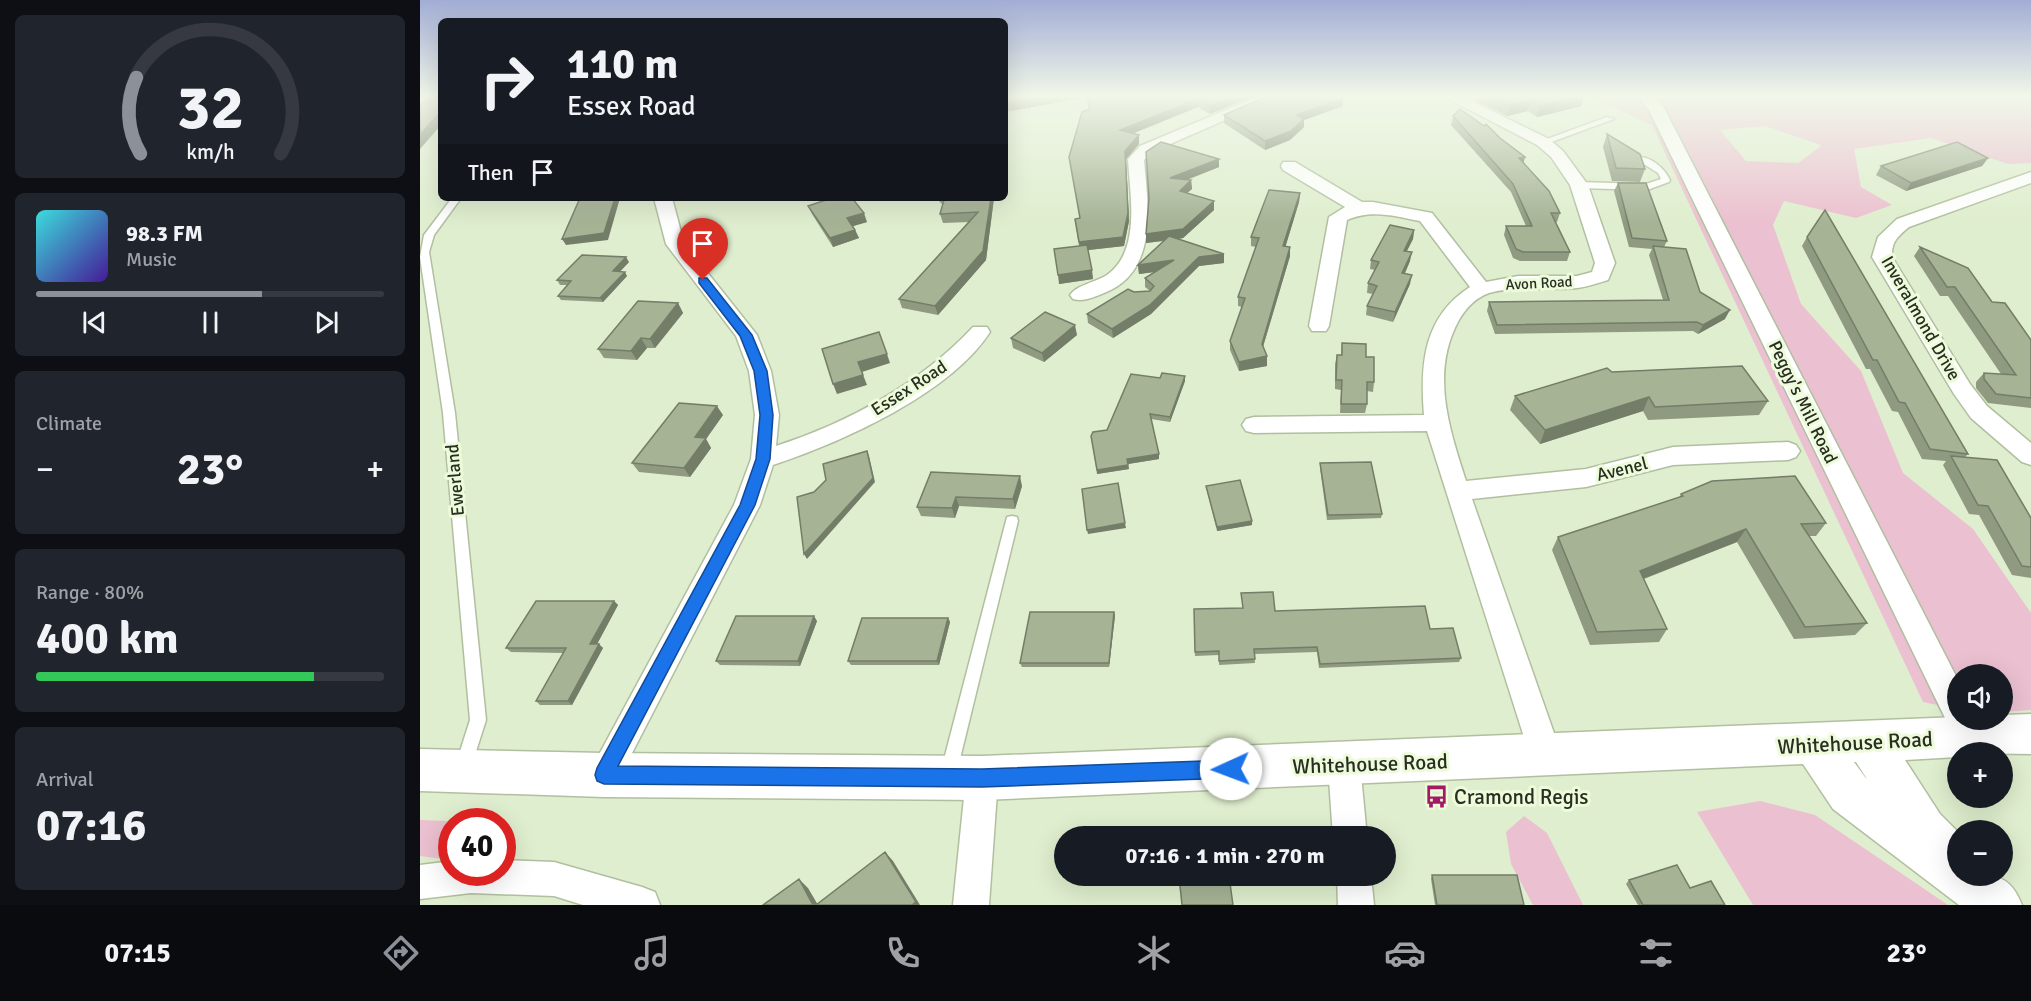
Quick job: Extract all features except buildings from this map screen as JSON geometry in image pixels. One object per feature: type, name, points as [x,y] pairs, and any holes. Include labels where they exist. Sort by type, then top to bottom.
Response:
[{"type":"street","points":[[1080,295],[1125,285],[1141,219],[1136,159],[1146,149],[1172,138]]},
{"type":"street","name":"Avon Road","points":[[1536,138],[1557,154],[1579,186],[1605,263],[1601,276],[1577,282],[1518,282],[1481,289],[1460,303],[1439,338],[1432,374],[1437,423],[1456,491],[1546,756]]},
{"type":"street","name":"Peggy's Mill Road","points":[[1672,138],[1947,691]]},
{"type":"street","points":[[1293,169],[1359,208]]},
{"type":"street","name":"Inveralmond Drive","points":[[2031,177],[1903,223],[1888,233],[1881,244],[1881,257],[1962,389],[1979,412],[2031,456]]},
{"type":"street","points":[[604,775],[747,505],[763,459],[767,415],[760,371],[746,335],[675,244],[664,201]]},
{"type":"street","points":[[1326,318],[1338,217],[1359,208],[1391,209],[1426,217],[1481,289]]},
{"type":"street","name":"Essex Road","points":[[763,459],[783,453],[885,408],[968,349],[980,332]]},
{"type":"street","points":[[1254,425],[1437,423]]},
{"type":"street","name":"Avenel","points":[[1456,491],[1586,478],[1672,456],[1788,451]]},
{"type":"street","name":"Whitehouse Road","points":[[420,770],[604,775],[965,778],[1869,743],[1947,726]]},
{"type":"street","name":"Whitehouse Road","points":[[2006,730],[2031,734]]},
{"type":"street","points":[[1869,743],[1924,830],[1947,854]]},
{"type":"street","points":[[1815,745],[1849,793],[1947,865]]},
{"type":"street","points":[[1344,765],[1349,826]]},
{"type":"street","points":[[965,778],[971,905]]},
{"type":"street","points":[[420,882],[471,876],[554,879],[642,905]]},
{"type":"street","points":[[1355,886],[1356,905]]},
{"type":"lane","points":[[1543,142],[1554,138]]},
{"type":"lane","points":[[1579,186],[1647,187],[1666,180],[1662,172],[1642,159]]},
{"type":"lane","name":"Ewerland","points":[[455,201],[429,235],[424,252],[449,413],[478,720],[462,771]]},
{"type":"lane","points":[[965,778],[1012,521]]},
{"type":"shaded area","points":[[1658,138],[1727,138],[1746,161],[1798,163],[1821,146],[1801,138],[1929,138],[1854,149],[1861,187],[1892,205],[1856,218],[1784,201],[1773,225],[1801,304],[1861,371],[1903,473],[1973,529],[2031,613],[2031,710],[2013,711],[2013,664],[1947,664],[1947,707],[1923,702]]},
{"type":"shaded area","points":[[1932,138],[2031,138],[2031,163],[2008,164]]},
{"type":"shaded area","points":[[1760,801],[1815,815],[1948,905],[1753,905],[1697,812]]},
{"type":"shaded area","points":[[1524,816],[1547,833],[1583,905],[1533,905],[1511,864],[1506,832]]},
{"type":"shaded area","points":[[420,820],[438,821],[438,858],[420,856]]},
{"type":"place","name":"Cramond Regis","points":[[1436,797]]},
{"type":"route","points":[[703,280],[746,335],[760,371],[767,415],[763,459],[747,505],[604,775],[982,778],[1231,769]]}]
